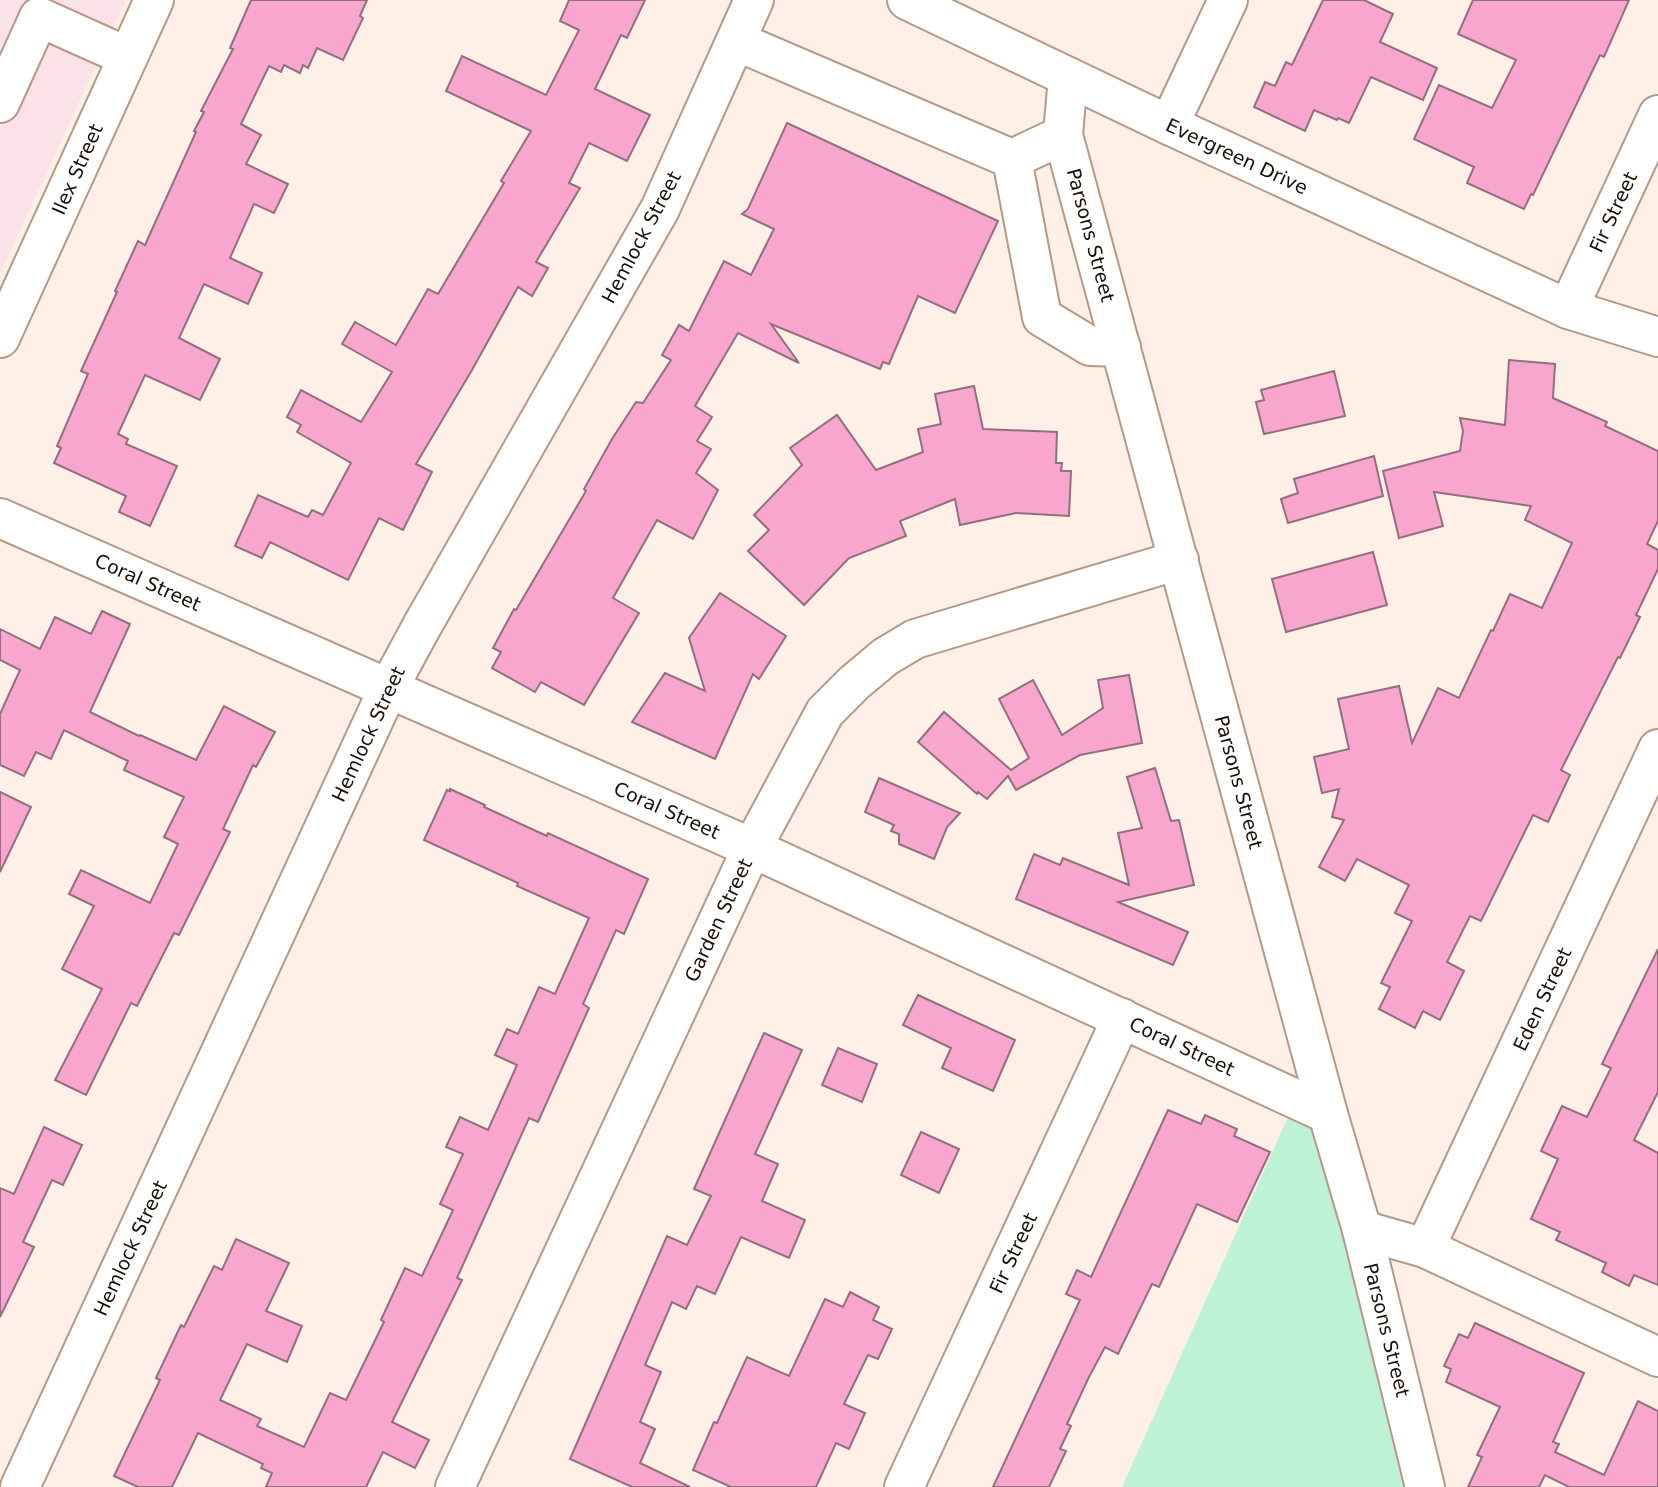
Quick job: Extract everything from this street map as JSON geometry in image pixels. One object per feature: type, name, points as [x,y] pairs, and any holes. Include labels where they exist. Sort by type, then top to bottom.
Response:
[{"type":"street","name":"Ilex Street","points":[[2,331],[154,0]]},
{"type":"street","name":"Hemlock Street","points":[[20,1487],[389,687],[660,209],[754,0]]},
{"type":"street","name":"Evergreen Drive","points":[[907,0],[1169,125],[1568,309],[1658,337]]},
{"type":"street","points":[[1169,125],[1228,0]]},
{"type":"street","points":[[0,103],[39,18],[128,57]]},
{"type":"street","points":[[736,41],[1012,159],[1063,135]]},
{"type":"street","name":"Parsons Street","points":[[1068,77],[1063,135],[1328,1114],[1362,1230],[1425,1487]]},
{"type":"street","name":"Fir Street","points":[[1568,309],[1658,116]]},
{"type":"street","points":[[1012,159],[1042,317],[1090,346],[1121,347]]},
{"type":"street","name":"Evergreen Drive","points":[[1568,309],[1658,366]]},
{"type":"street","name":"Coral Street","points":[[0,519],[752,848],[1328,1114]]},
{"type":"street","name":"Garden Street","points":[[455,1487],[752,848],[825,712],[854,683],[886,657],[915,639],[1179,560]]},
{"type":"street","name":"Eden Street","points":[[1425,1248],[1658,749]]},
{"type":"street","name":"Fir Street","points":[[904,1487],[1122,1018]]},
{"type":"street","points":[[1362,1230],[1425,1248],[1658,1357]]},
{"type":"shaded area","points":[[0,0],[126,0],[0,274]]},
{"type":"green space","points":[[1293,1106],[1317,1133],[1325,1157],[1406,1487],[1122,1487]]},
{"type":"building","points":[[251,0],[367,0],[360,16],[363,18],[343,60],[317,48],[308,68],[303,65],[300,73],[284,65],[281,72],[269,66],[241,124],[261,135],[246,164],[288,184],[274,213],[254,204],[230,258],[262,273],[248,304],[204,284],[179,338],[220,359],[200,400],[145,375],[118,434],[128,439],[126,444],[177,466],[150,526],[119,512],[126,496],[54,463],[61,448],[57,446],[88,374],[81,371],[117,292],[115,291],[138,241],[145,245],[196,132],[194,131],[204,112],[201,111],[233,49],[230,48]]},
{"type":"building","points":[[569,0],[645,0],[627,38],[621,35],[595,89],[650,115],[627,161],[589,143],[569,183],[580,188],[536,262],[548,268],[532,296],[518,287],[416,464],[432,472],[403,530],[379,518],[348,580],[270,542],[262,558],[235,546],[258,495],[308,517],[312,510],[323,515],[351,463],[297,432],[301,425],[287,417],[301,390],[361,422],[392,372],[342,344],[355,322],[396,345],[428,289],[438,294],[504,183],[501,181],[531,131],[446,91],[462,56],[546,95],[579,30],[560,21]]},
{"type":"building","points":[[1323,0],[1364,0],[1393,14],[1380,42],[1437,68],[1423,100],[1371,77],[1349,123],[1314,110],[1305,131],[1254,107],[1265,82],[1275,86],[1286,62],[1292,65]]},
{"type":"building","points":[[1473,0],[1629,0],[1604,57],[1600,55],[1524,209],[1467,183],[1474,167],[1414,139],[1439,85],[1492,108],[1516,60],[1458,34]]},
{"type":"building","points":[[787,123],[998,221],[955,313],[918,296],[889,364],[883,362],[880,369],[771,324],[799,363],[738,333],[695,406],[712,417],[697,441],[711,449],[696,473],[718,490],[693,539],[657,520],[613,598],[639,613],[584,705],[541,682],[535,692],[492,668],[501,652],[493,648],[586,491],[584,489],[612,439],[636,402],[643,403],[671,360],[662,355],[679,325],[689,331],[724,261],[751,275],[774,229],[742,214],[748,209]]},
{"type":"building","points":[[1509,360],[1555,364],[1553,398],[1607,422],[1605,426],[1658,451],[1658,521],[1647,544],[1658,550],[1658,569],[1636,615],[1640,617],[1561,770],[1570,775],[1548,822],[1533,815],[1481,921],[1470,916],[1447,962],[1464,971],[1440,1020],[1423,1011],[1415,1028],[1379,1009],[1390,987],[1381,983],[1412,921],[1395,913],[1409,885],[1357,859],[1345,881],[1319,867],[1344,820],[1332,817],[1339,789],[1322,793],[1314,757],[1349,749],[1338,699],[1399,686],[1412,743],[1438,688],[1459,698],[1510,594],[1542,608],[1572,543],[1525,520],[1531,506],[1434,492],[1443,526],[1399,538],[1383,471],[1460,451],[1463,431],[1460,418],[1505,425]]},
{"type":"building","points":[[1334,371],[1345,416],[1264,434],[1256,402],[1264,400],[1261,390]]},
{"type":"building","points":[[974,386],[983,429],[1057,432],[1056,463],[1062,463],[1061,471],[1071,471],[1069,516],[1016,513],[960,525],[955,499],[900,521],[906,536],[849,558],[804,605],[748,551],[769,530],[754,515],[802,465],[790,448],[837,415],[876,470],[923,452],[918,429],[941,424],[935,394]]},
{"type":"building","points":[[1374,456],[1383,496],[1288,523],[1281,499],[1298,493],[1294,479]]},
{"type":"building","points":[[1373,552],[1387,605],[1286,632],[1272,579]]},
{"type":"building","points":[[720,593],[786,636],[759,679],[753,674],[715,759],[632,722],[665,673],[705,691],[689,638]]},
{"type":"building","points":[[102,611],[130,624],[90,712],[196,760],[224,706],[275,732],[256,767],[253,765],[223,829],[230,832],[179,935],[174,933],[137,1006],[131,1003],[86,1095],[55,1080],[102,989],[62,969],[94,906],[69,894],[81,870],[150,903],[178,844],[164,837],[184,797],[124,770],[128,761],[64,730],[51,759],[36,752],[24,776],[0,765],[0,714],[20,670],[0,660],[0,629],[40,649],[55,617],[91,634]]},
{"type":"building","points":[[1129,675],[1142,743],[1080,755],[1016,790],[1008,776],[987,799],[978,792],[977,794],[918,742],[944,712],[1011,770],[1029,758],[999,699],[1033,680],[1062,735],[1103,708],[1098,680]]},
{"type":"building","points":[[1155,768],[1171,821],[1179,820],[1194,885],[1118,902],[1188,932],[1173,965],[1016,899],[1034,854],[1060,865],[1063,858],[1129,885],[1118,833],[1142,828],[1127,777]]},
{"type":"building","points":[[879,778],[960,813],[947,827],[934,859],[899,844],[899,834],[891,831],[894,825],[865,812]]},
{"type":"building","points":[[450,789],[547,836],[548,833],[648,879],[624,934],[616,930],[583,1004],[589,1008],[538,1122],[529,1118],[457,1278],[462,1280],[392,1422],[429,1440],[415,1468],[383,1452],[366,1487],[266,1487],[272,1473],[261,1468],[263,1464],[198,1433],[172,1487],[138,1487],[114,1476],[160,1380],[156,1378],[181,1325],[184,1327],[214,1266],[222,1270],[236,1239],[289,1263],[266,1311],[302,1326],[287,1362],[247,1344],[220,1400],[261,1419],[257,1426],[304,1447],[330,1393],[346,1400],[384,1322],[381,1320],[405,1268],[422,1276],[453,1210],[440,1204],[463,1154],[446,1147],[460,1117],[488,1130],[517,1065],[495,1055],[507,1029],[518,1034],[539,987],[555,994],[589,918],[424,840],[447,790]]},
{"type":"building","points":[[0,792],[31,807],[0,872]]},
{"type":"building","points":[[1658,949],[1658,1092],[1634,1140],[1658,1153],[1658,1285],[1634,1275],[1629,1286],[1602,1272],[1606,1263],[1556,1240],[1560,1232],[1531,1219],[1558,1159],[1541,1151],[1562,1106],[1587,1117],[1611,1068],[1602,1064]]},
{"type":"building","points":[[918,995],[1015,1040],[993,1091],[942,1068],[951,1048],[903,1025]]},
{"type":"building","points":[[764,1033],[802,1050],[755,1154],[778,1164],[762,1201],[805,1220],[789,1258],[741,1237],[715,1294],[697,1286],[686,1309],[672,1302],[645,1365],[661,1372],[640,1422],[655,1429],[640,1463],[690,1487],[632,1487],[570,1459],[667,1236],[687,1245],[711,1196],[694,1189]]},
{"type":"building","points":[[838,1048],[877,1064],[862,1102],[822,1085]]},
{"type":"building","points":[[1168,1110],[1201,1124],[1205,1115],[1237,1129],[1234,1136],[1270,1152],[1237,1222],[1197,1204],[1159,1287],[1152,1284],[1118,1354],[1105,1347],[1089,1377],[1067,1424],[1071,1426],[1060,1449],[1066,1451],[1049,1487],[993,1487],[1080,1300],[1066,1294],[1077,1270],[1091,1277]]},
{"type":"building","points":[[44,1127],[82,1145],[63,1185],[52,1180],[23,1242],[34,1247],[0,1317],[0,1188],[14,1194]]},
{"type":"building","points":[[921,1132],[959,1149],[939,1193],[901,1175]]},
{"type":"building","points":[[850,1292],[879,1307],[873,1320],[892,1329],[878,1359],[868,1355],[844,1404],[865,1413],[849,1449],[836,1443],[816,1487],[731,1487],[693,1470],[747,1357],[789,1376],[825,1299],[843,1307]]},
{"type":"building","points":[[1475,1323],[1584,1373],[1553,1442],[1559,1444],[1555,1452],[1604,1475],[1638,1401],[1658,1411],[1658,1487],[1569,1487],[1545,1475],[1539,1487],[1468,1487],[1482,1457],[1477,1455],[1500,1407],[1446,1382],[1451,1369],[1444,1366],[1459,1334],[1468,1338]]}]
